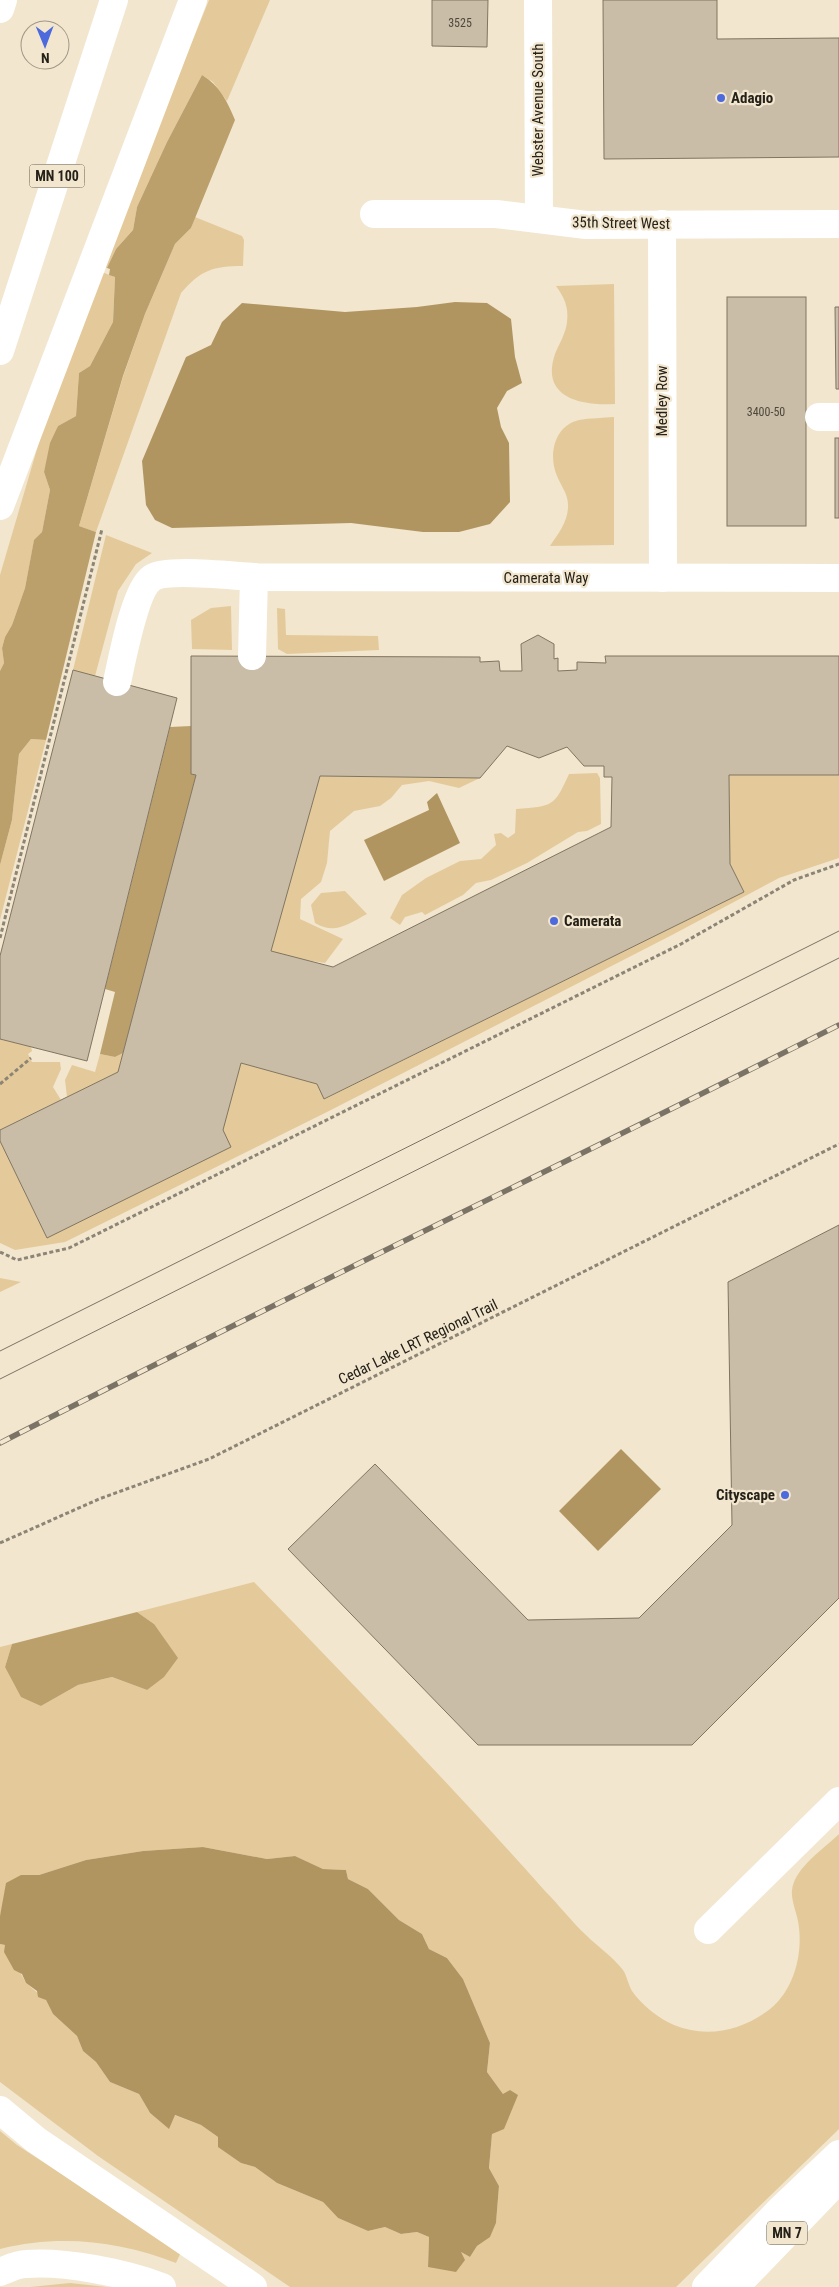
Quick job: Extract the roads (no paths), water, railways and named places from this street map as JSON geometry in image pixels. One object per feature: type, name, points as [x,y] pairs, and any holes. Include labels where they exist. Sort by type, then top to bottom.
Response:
[{"type":"main road","points":[[0,9],[3,0]]},
{"type":"main road","name":"MN 100","points":[[0,351],[114,0]]},
{"type":"main road","points":[[0,506],[193,0]]},
{"type":"main road","name":"Webster Avenue South","points":[[538,0],[539,219]]},
{"type":"main road","name":"35th Street West","points":[[374,214],[496,214],[586,225],[839,224]]},
{"type":"main road","name":"Medley Row","points":[[662,224],[663,578]]},
{"type":"main road","name":"Camerata Way","points":[[116,682],[136,604],[150,578],[165,573],[254,577],[839,578]]},
{"type":"main road","points":[[252,656],[254,577]]},
{"type":"main road","points":[[708,1930],[839,1801]]},
{"type":"main road","points":[[0,2110],[36,2140],[253,2287]]},
{"type":"main road","points":[[706,2287],[780,2210],[839,2154]]},
{"type":"main road","name":"MN 7","points":[[735,2287],[839,2179]]},
{"type":"main road","points":[[0,2272],[24,2264],[77,2267],[137,2278],[162,2287]]},
{"type":"tram line","points":[[0,1351],[839,931]]},
{"type":"tram line","points":[[0,1379],[839,958]]},
{"type":"railway","points":[[0,1443],[839,1025]]},
{"type":"place","name":"Adagio","points":[[721,98]]},
{"type":"place","name":"Camerata","points":[[554,921]]},
{"type":"place","name":"Cityscape","points":[[785,1495]]}]
